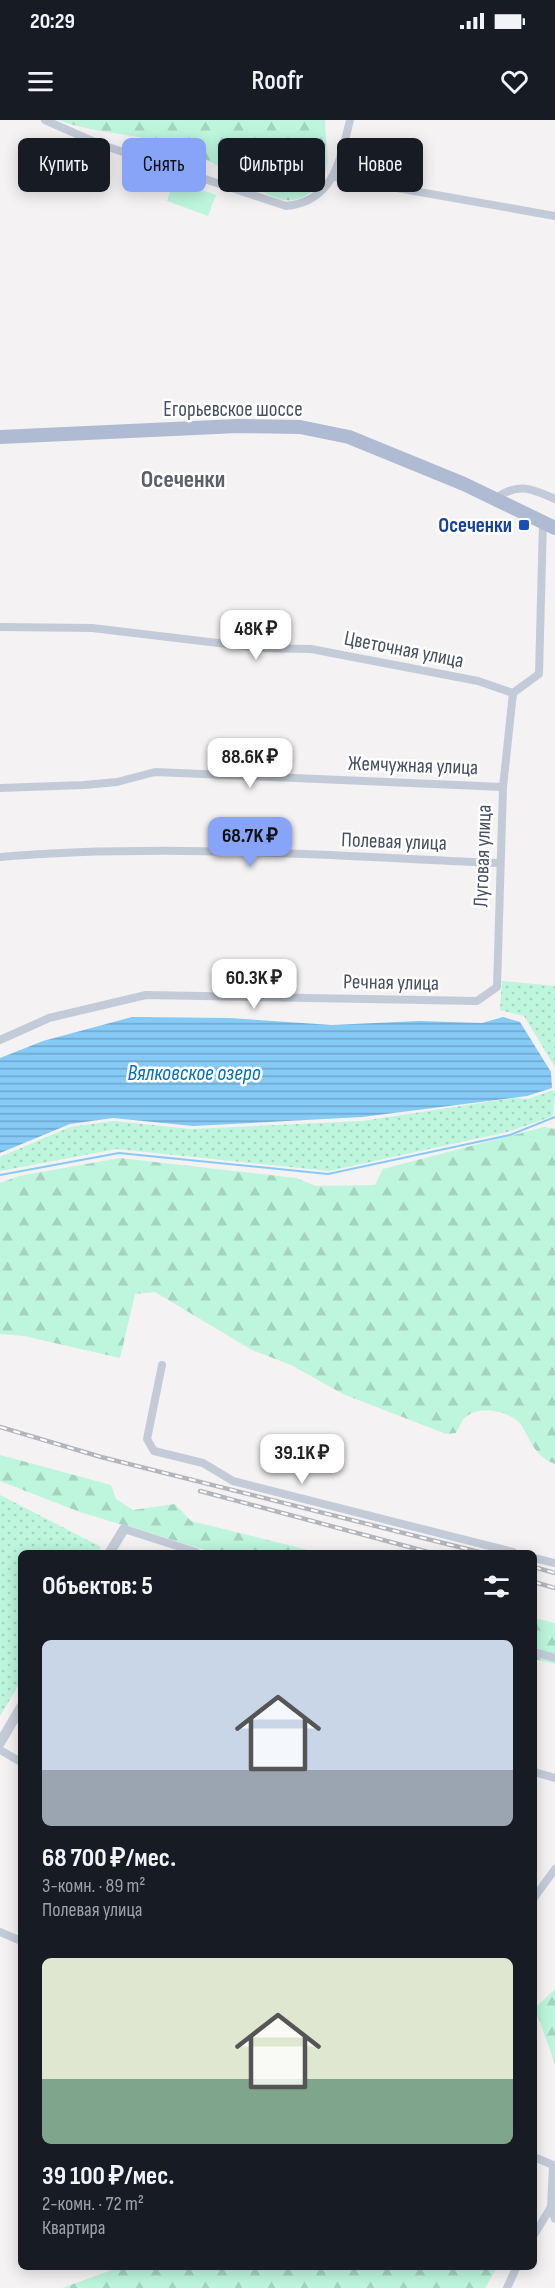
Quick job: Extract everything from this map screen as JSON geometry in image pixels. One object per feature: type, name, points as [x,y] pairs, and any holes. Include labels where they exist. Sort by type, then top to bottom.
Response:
[{"type":"main road","name":"Егорьевское шоссе","points":[[0,437],[238,426],[300,427],[350,437],[495,499],[549,525]]},
{"type":"street","points":[[45,120],[99,144],[229,190],[256,196],[276,205],[302,205],[335,177],[350,120]]},
{"type":"street","points":[[335,177],[555,216]]},
{"type":"street","points":[[495,499],[508,489],[519,487],[555,500]]},
{"type":"street","points":[[513,693],[539,674],[549,525]]},
{"type":"street","name":"Цветочная улица","points":[[0,627],[92,628],[260,648],[311,650],[478,681],[513,693]]},
{"type":"street","name":"Луговая улица","points":[[497,987],[502,787],[513,693]]},
{"type":"street","name":"Жемчужная улица","points":[[0,788],[117,782],[155,772],[502,787]]},
{"type":"street","name":"Полевая улица","points":[[0,857],[69,851],[135,851],[499,863]]},
{"type":"street","name":"Речная улица","points":[[0,1040],[49,1018],[146,995],[477,1001],[497,987]]},
{"type":"street","points":[[162,1365],[147,1439],[154,1451],[203,1463],[233,1481],[505,1550]]},
{"type":"street","points":[[111,1550],[124,1529],[190,1550]]},
{"type":"street","points":[[537,1559],[555,1563]]},
{"type":"street","points":[[537,1653],[555,1658]]},
{"type":"street","points":[[0,1743],[18,1712]]},
{"type":"street","points":[[0,1750],[18,1760]]},
{"type":"street","points":[[537,1773],[555,1778]]},
{"type":"street","points":[[537,1894],[555,1869]]},
{"type":"street","points":[[0,1932],[18,1940]]},
{"type":"street","points":[[537,2158],[554,2164],[551,2207],[555,2219]]},
{"type":"street","points":[[537,2230],[551,2207]]},
{"type":"street","points":[[507,2288],[515,2270]]},
{"type":"green space","points":[[58,120],[325,120],[327,163],[325,173],[325,138],[218,138],[218,166],[206,160],[206,138],[144,138],[82,127]]},
{"type":"green space","points":[[206,191],[216,195],[208,216],[167,201],[170,192]]},
{"type":"green space","points":[[262,192],[311,192],[293,200],[283,200]]},
{"type":"green space","points":[[502,981],[555,986],[555,1067],[524,1016],[500,1010]]},
{"type":"green space","points":[[553,1090],[555,1094],[553,1116],[511,1131],[329,1171],[117,1149],[0,1171],[0,1157],[70,1127],[114,1121],[191,1129],[362,1121],[514,1098],[528,1099]]},
{"type":"green space","points":[[544,1127],[555,1129],[555,1464],[538,1453],[522,1426],[510,1416],[493,1411],[475,1412],[462,1421],[456,1433],[446,1434],[343,1394],[291,1365],[252,1350],[155,1292],[135,1294],[120,1358],[24,1336],[0,1334],[0,1183],[19,1176],[120,1158],[296,1178],[316,1186],[375,1185],[383,1169]]},
{"type":"green space","points":[[0,1455],[111,1485],[116,1499],[133,1510],[175,1504],[191,1521],[308,1550],[205,1550],[80,1512],[0,1481]]},
{"type":"green space","points":[[0,1495],[101,1547],[99,1550],[18,1550],[18,1686],[0,1716]]},
{"type":"green space","points":[[537,1619],[555,1623],[555,1664],[537,1660]]},
{"type":"green space","points":[[555,1989],[555,2064],[537,2014],[537,2006]]},
{"type":"green space","points":[[112,2270],[495,2270],[485,2288],[62,2288]]},
{"type":"water","name":"Вялковское озеро","points":[[132,1017],[229,1018],[332,1025],[419,1021],[482,1023],[503,1017],[520,1022],[551,1072],[552,1088],[527,1096],[362,1117],[193,1126],[113,1118],[70,1124],[0,1153],[0,1058],[43,1041]]},
{"type":"waterway","points":[[0,1175],[119,1153],[328,1174],[510,1135],[555,1117]]},
{"type":"railway","points":[[0,1427],[101,1457],[471,1550]]},
{"type":"railway","points":[[200,1491],[421,1550]]},
{"type":"railway","points":[[537,1568],[555,1573]]},
{"type":"railway","points":[[537,1583],[555,1588]]},
{"type":"place","name":"Осеченки","points":[[524,525]]},
{"type":"district","name":"Осеченки","points":[[183,479]]}]
